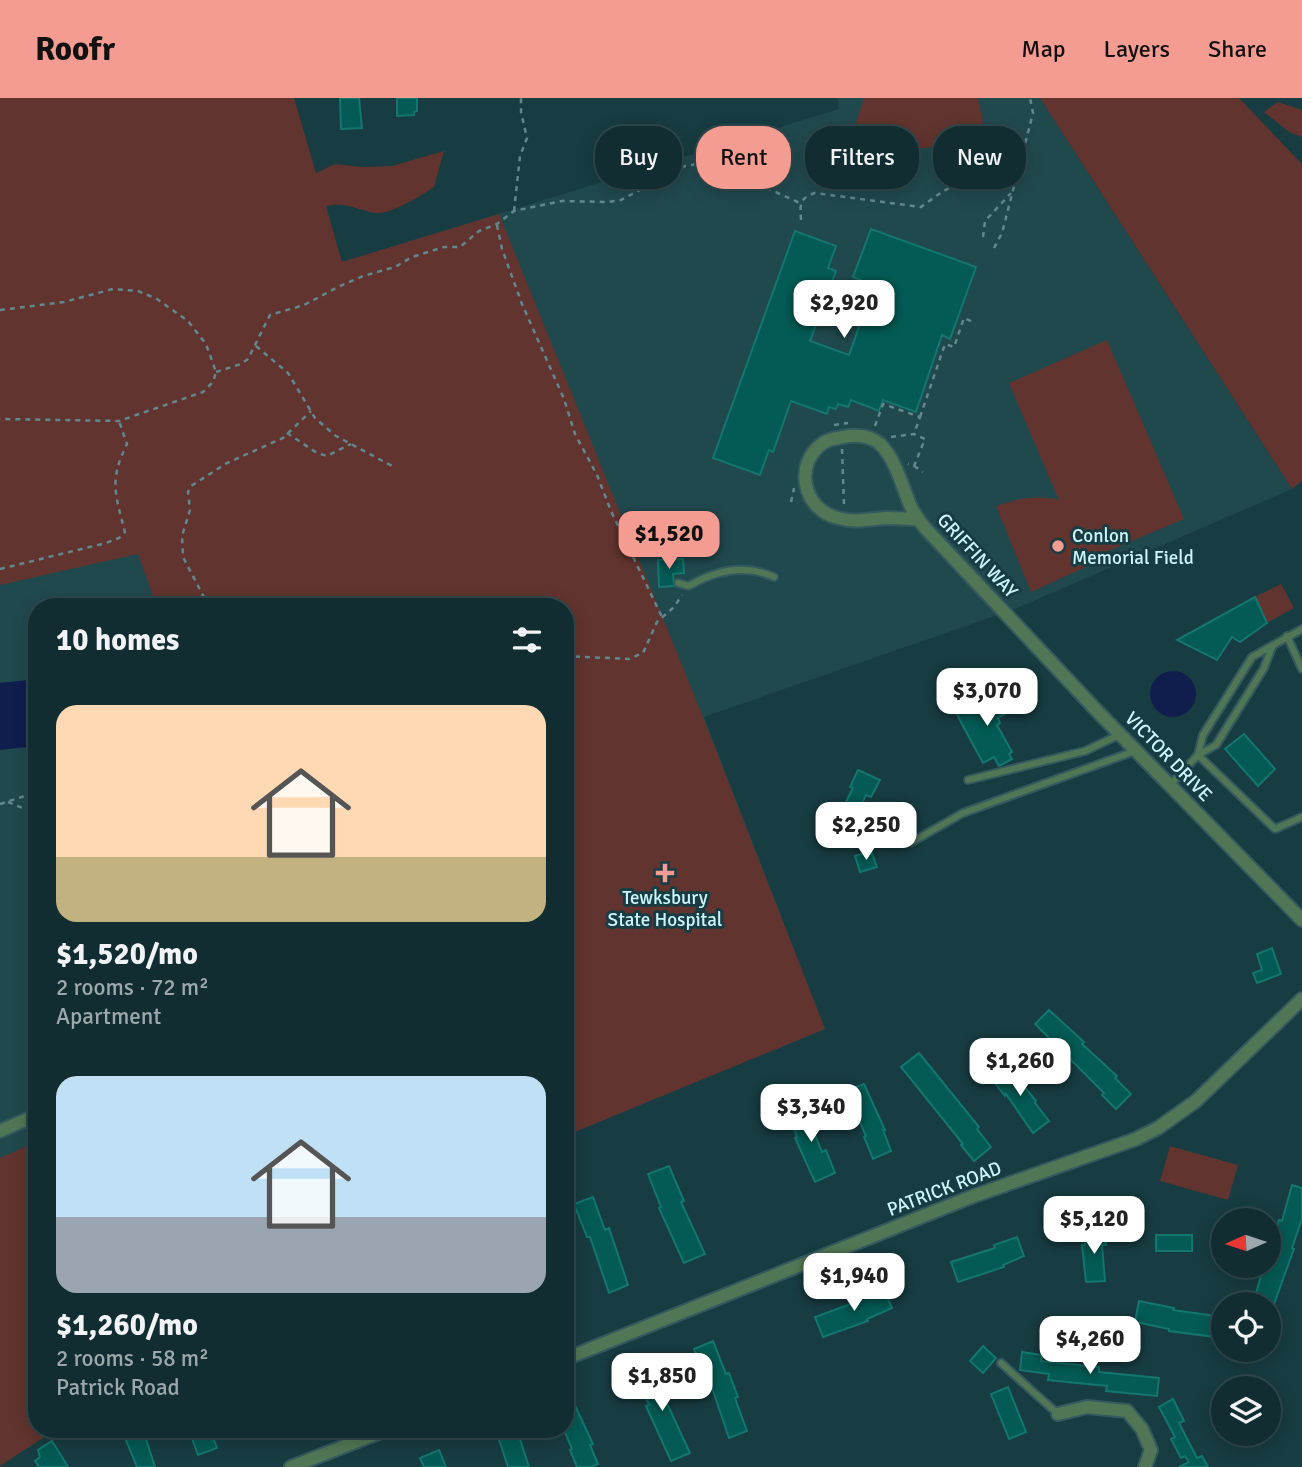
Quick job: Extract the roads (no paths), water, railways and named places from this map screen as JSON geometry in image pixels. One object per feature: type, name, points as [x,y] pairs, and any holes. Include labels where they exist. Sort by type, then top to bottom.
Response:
[{"type":"street","name":"GRIFFIN WAY","points":[[918,519],[883,518],[860,522],[835,518],[818,508],[806,490],[805,469],[811,454],[824,442],[841,438],[866,436],[880,444],[891,460],[918,519],[1010,618]]},
{"type":"street","name":"VICTOR DRIVE","points":[[1010,618],[1302,920]]},
{"type":"street","name":"PATRICK ROAD","points":[[574,1355],[958,1202],[1136,1139],[1158,1128],[1196,1101],[1302,999]]},
{"type":"street","points":[[0,1131],[28,1119]]},
{"type":"street","points":[[1058,1414],[1087,1407],[1127,1411],[1142,1429],[1151,1450],[1145,1467]]},
{"type":"street","points":[[291,1467],[365,1438]]},
{"type":"lane","points":[[678,583],[689,586],[704,578],[737,569],[761,571],[774,577]]},
{"type":"lane","points":[[1198,755],[1203,735],[1252,657],[1302,629]]},
{"type":"lane","points":[[1287,636],[1302,669]]},
{"type":"lane","points":[[1171,784],[1198,755],[1216,745],[1264,668],[1272,647]]},
{"type":"lane","points":[[968,780],[1085,751],[1121,734]]},
{"type":"lane","points":[[912,842],[963,813],[1136,750]]},
{"type":"lane","points":[[1198,755],[1275,829],[1302,817]]},
{"type":"lane","points":[[1001,1363],[1058,1414]]},
{"type":"water","points":[[1173,671],[1189,678],[1196,694],[1189,710],[1173,717],[1157,710],[1150,694],[1157,678]]},
{"type":"water","points":[[28,680],[28,747],[0,750],[0,683]]},
{"type":"place","name":"Conlon Memorial Field","points":[[1058,546]]},
{"type":"place","name":"Tewksbury State Hospital","points":[[665,873]]}]
